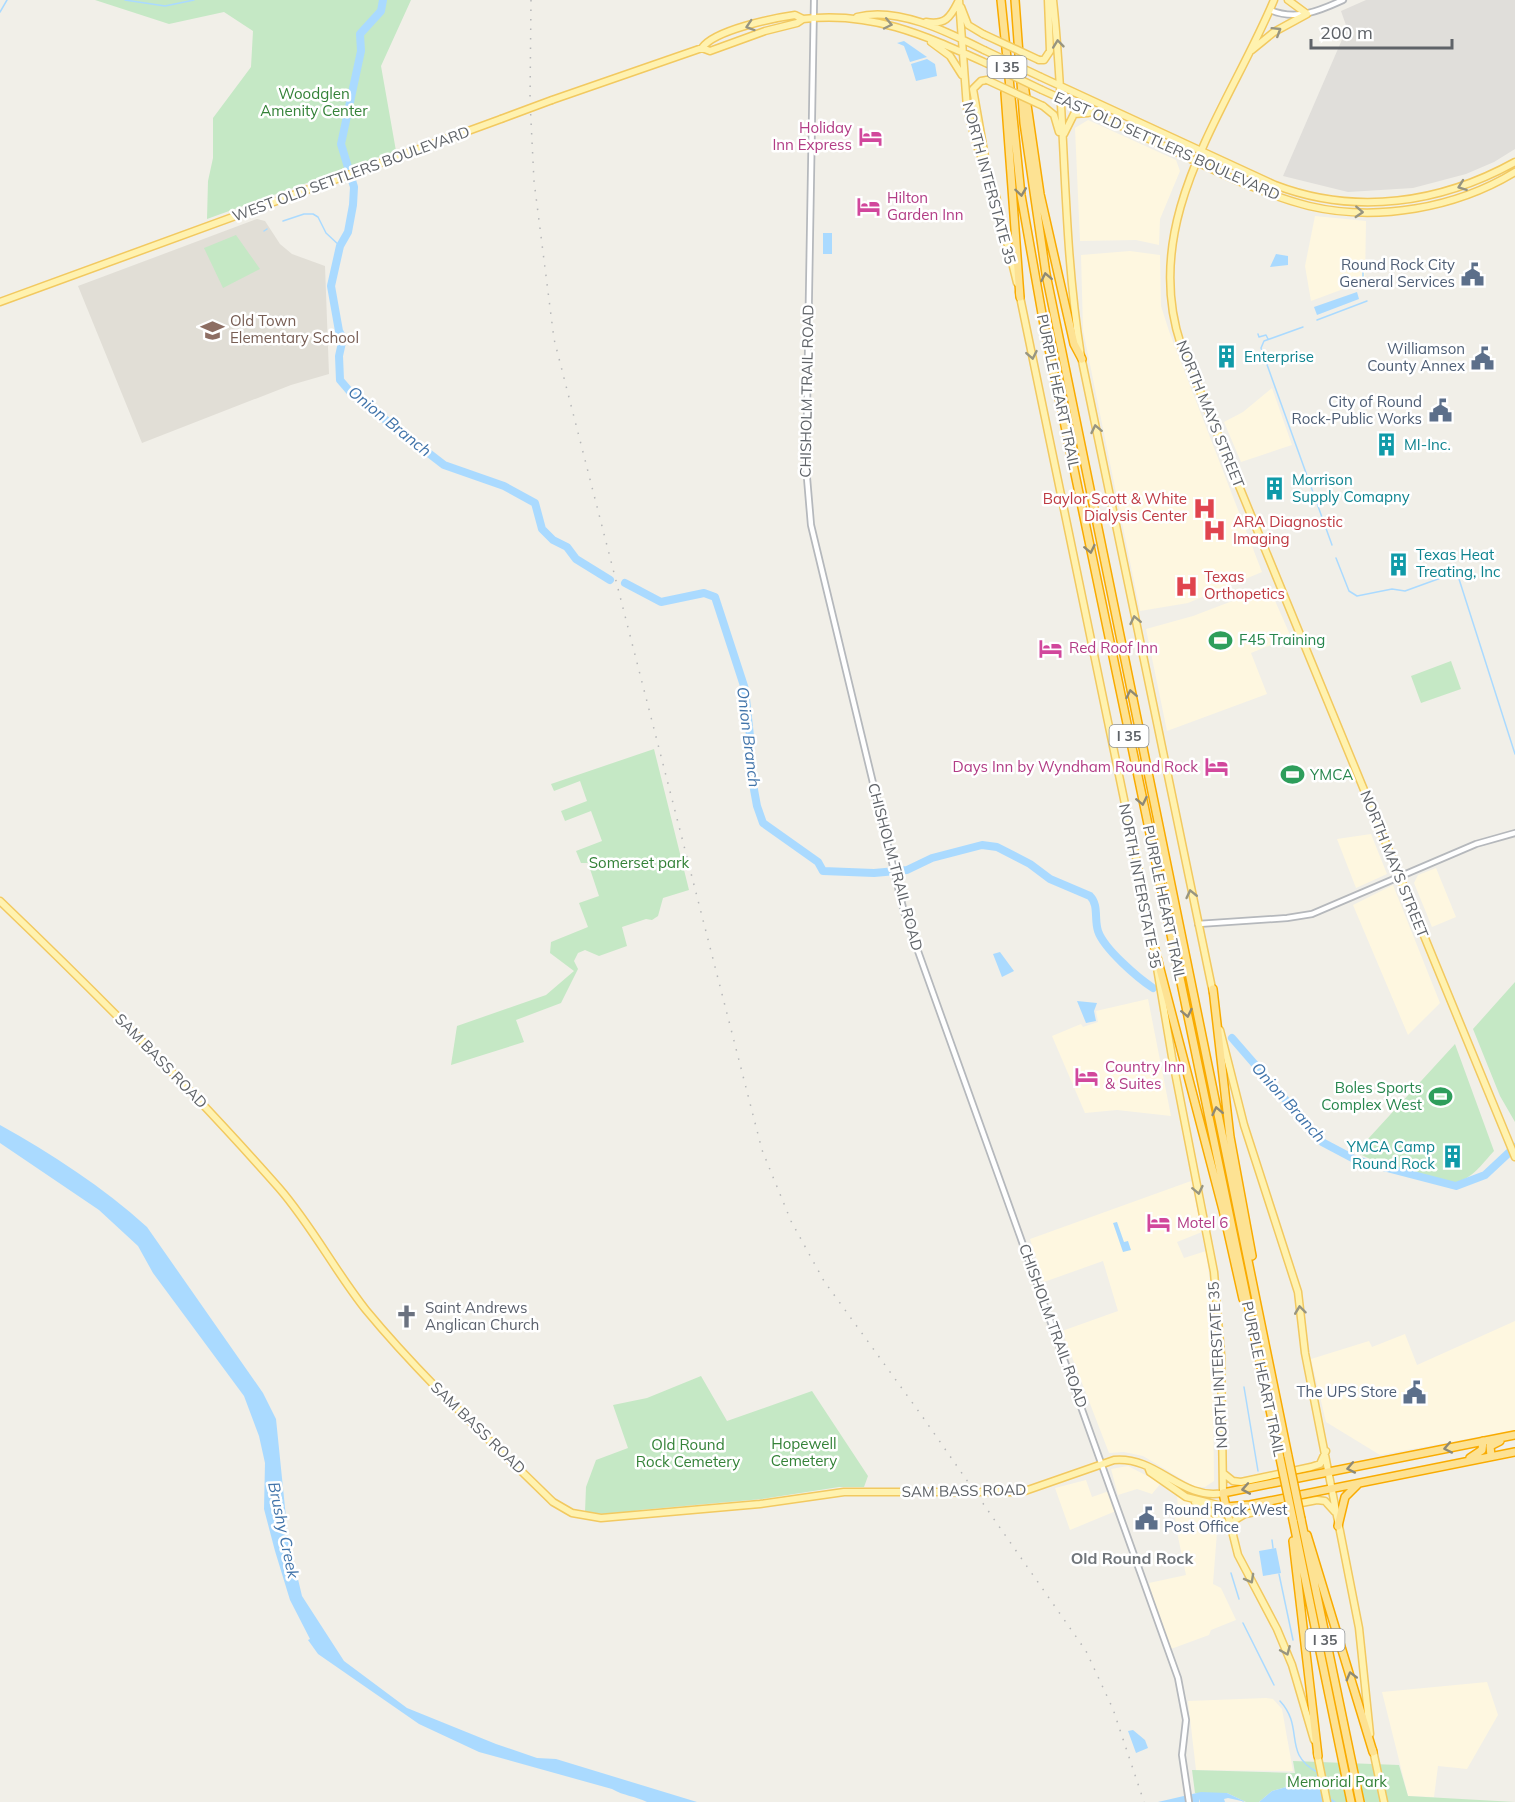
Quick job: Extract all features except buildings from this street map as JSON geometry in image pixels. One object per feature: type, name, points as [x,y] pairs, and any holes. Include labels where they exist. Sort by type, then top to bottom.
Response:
[{"type":"highway","name":"PURPLE HEART TRAIL","points":[[1001,0],[1021,195],[1044,326],[1259,1356],[1284,1457]]},
{"type":"highway","name":"PURPLE HEART TRAIL","points":[[1015,0],[1020,73],[1046,274],[1259,1312],[1284,1457],[1360,1802]]},
{"type":"highway","points":[[1003,20],[1014,233],[1020,297]]},
{"type":"highway","points":[[1020,73],[1027,94],[1042,205],[1074,344],[1082,359]]},
{"type":"highway","points":[[1154,946],[1259,1356]]},
{"type":"highway","points":[[1213,989],[1230,1137],[1259,1312]]},
{"type":"highway","points":[[1223,1493],[1513,1436]]},
{"type":"highway","points":[[1491,1456],[1490,1446],[1513,1436]]},
{"type":"highway","points":[[1462,1462],[1478,1454],[1483,1441]]},
{"type":"highway","points":[[1226,1507],[1250,1505],[1515,1452]]},
{"type":"highway","points":[[1338,1526],[1345,1497],[1362,1482]]},
{"type":"highway","name":"NORTH INTERSTATE 35","points":[[1223,1493],[1226,1507]]},
{"type":"highway","name":"PURPLE HEART TRAIL","points":[[1297,1520],[1351,1802]]},
{"type":"highway","points":[[1297,1520],[1313,1548],[1374,1755]]},
{"type":"highway","points":[[1297,1520],[1294,1550],[1318,1759]]},
{"type":"main road","points":[[959,1],[968,25],[1039,60],[1044,60],[1050,51],[1048,0]]},
{"type":"main road","points":[[1053,0],[1062,87],[1062,141],[1074,309],[1082,359],[1198,924],[1244,1125],[1298,1292],[1305,1353],[1359,1628],[1374,1755],[1384,1802]]},
{"type":"main road","name":"NORTH MAYS STREET","points":[[1274,0],[1200,152],[1178,211],[1171,250],[1170,292],[1178,335],[1515,1157]]},
{"type":"main road","points":[[1250,52],[1274,32],[1307,14],[1288,0]]},
{"type":"main road","points":[[904,19],[943,23],[952,14],[959,1]]},
{"type":"main road","name":"NORTH INTERSTATE 35","points":[[959,1],[963,77],[971,125],[987,170],[1020,297],[1154,946],[1172,1057],[1214,1272],[1221,1355],[1223,1493]]},
{"type":"main road","name":"WEST OLD SETTLERS BOULEVARD","points":[[857,17],[869,14],[904,19],[962,39],[1062,87]]},
{"type":"main road","name":"WEST OLD SETTLERS BOULEVARD","points":[[0,302],[552,100],[702,48],[707,41],[756,23],[795,15],[803,19]]},
{"type":"main road","name":"WEST OLD SETTLERS BOULEVARD","points":[[702,48],[710,51],[765,31],[814,17],[857,17],[918,32]]},
{"type":"main road","points":[[918,32],[944,50],[963,77]]},
{"type":"main road","name":"EAST OLD SETTLERS BOULEVARD","points":[[918,32],[1196,161],[1283,198],[1310,206],[1361,213],[1436,204],[1468,194],[1515,172]]},
{"type":"main road","points":[[987,170],[973,96],[976,84],[987,80],[1043,106],[1054,115],[1062,141]]},
{"type":"main road","name":"EAST OLD SETTLERS BOULEVARD","points":[[1062,87],[1200,152],[1293,192],[1338,201],[1370,203],[1414,199],[1446,192],[1476,181],[1515,162]]},
{"type":"main road","points":[[1062,141],[1068,122],[1078,112],[1110,121]]},
{"type":"main road","name":"SAM BASS ROAD","points":[[0,901],[149,1048],[279,1188],[314,1233],[367,1310],[438,1391],[553,1502],[572,1512],[610,1518],[851,1492],[1022,1492],[1103,1464],[1128,1459],[1156,1468],[1192,1491],[1208,1495],[1223,1493]]},
{"type":"main road","points":[[1223,1473],[1233,1481],[1241,1482],[1320,1464],[1326,1451]]},
{"type":"main road","name":"SAM BASS ROAD","points":[[1148,1467],[1150,1472],[1186,1497],[1226,1507]]},
{"type":"main road","points":[[1186,1497],[1215,1514],[1232,1531],[1235,1520],[1245,1514],[1317,1500],[1325,1501],[1336,1512]]},
{"type":"main road","name":"NORTH INTERSTATE 35","points":[[1226,1507],[1238,1555],[1277,1629],[1292,1665],[1318,1759],[1327,1802]]},
{"type":"street","name":"CHISHOLM TRAIL ROAD","points":[[814,0],[807,499],[904,912],[1044,1308],[1140,1564],[1154,1616],[1178,1678],[1186,1720],[1182,1755],[1189,1802]]},
{"type":"street","points":[[1270,10],[1288,15],[1307,14],[1343,0]]},
{"type":"street","points":[[1198,924],[1287,918],[1312,914],[1476,844],[1515,833]]},
{"type":"shaded area","points":[[1366,0],[1515,0],[1515,149],[1494,162],[1466,174],[1413,188],[1348,192],[1283,176],[1347,28],[1341,11]]},
{"type":"shaded area","points":[[1088,120],[1176,160],[1180,171],[1160,219],[1159,245],[1136,240],[1080,241],[1075,128]]},
{"type":"shaded area","points":[[1315,216],[1366,221],[1365,281],[1311,301],[1305,266]]},
{"type":"shaded area","name":"Old Town Elementary School","points":[[257,219],[265,221],[280,244],[292,254],[325,266],[329,374],[291,385],[142,443],[78,286]]},
{"type":"shaded area","points":[[1130,251],[1160,255],[1161,306],[1169,331],[1262,572],[1188,603],[1140,611],[1083,330],[1081,255]]},
{"type":"shaded area","points":[[1272,388],[1292,445],[1241,462],[1224,422],[1243,412]]},
{"type":"shaded area","points":[[1269,587],[1291,637],[1251,653],[1267,694],[1167,731],[1146,629],[1193,616]]},
{"type":"shaded area","points":[[1371,834],[1387,874],[1356,888],[1337,839]]},
{"type":"shaded area","points":[[1436,868],[1456,917],[1432,927],[1414,883],[1418,875]]},
{"type":"shaded area","points":[[1393,885],[1440,1003],[1408,1035],[1353,905]]},
{"type":"shaded area","points":[[1148,999],[1171,1116],[1117,1110],[1085,1113],[1052,1036],[1081,1024],[1083,1027],[1098,1022],[1096,1011]]},
{"type":"shaded area","points":[[1191,1181],[1202,1232],[1177,1242],[1184,1258],[1206,1251],[1212,1299],[1214,1481],[1205,1487],[1195,1487],[1143,1456],[1124,1452],[1109,1453],[1062,1331],[1118,1311],[1103,1261],[1044,1282],[1030,1239]]},
{"type":"shaded area","points":[[1515,1321],[1515,1430],[1380,1455],[1326,1422],[1311,1359],[1369,1341],[1372,1347],[1405,1334],[1417,1365]]},
{"type":"shaded area","points":[[1128,1466],[1161,1483],[1152,1494],[1137,1489],[1118,1495],[1111,1469]]},
{"type":"shaded area","points":[[1086,1480],[1092,1497],[1109,1491],[1116,1511],[1070,1530],[1055,1488]]},
{"type":"shaded area","points":[[1177,1494],[1218,1519],[1213,1584],[1221,1588],[1236,1620],[1211,1630],[1209,1635],[1171,1649],[1158,1617],[1149,1583],[1186,1575],[1174,1509],[1178,1508]]},
{"type":"shaded area","points":[[1487,1682],[1498,1715],[1467,1769],[1438,1766],[1434,1797],[1408,1796],[1382,1692]]},
{"type":"shaded area","points":[[1273,1699],[1282,1709],[1293,1771],[1196,1770],[1188,1701]]},
{"type":"green space","name":"Woodglen Amenity Center","points":[[95,0],[411,0],[381,66],[396,151],[207,219],[208,181],[213,158],[213,118],[251,67],[253,31],[224,12],[169,24]]},
{"type":"green space","points":[[236,235],[260,269],[223,288],[204,248]]},
{"type":"green space","points":[[1451,661],[1461,689],[1421,703],[1411,676]]},
{"type":"green space","name":"Somerset park","points":[[654,749],[689,890],[663,898],[658,916],[652,920],[646,919],[622,927],[627,946],[599,956],[585,950],[578,953],[574,961],[578,969],[561,1003],[516,1020],[524,1042],[451,1065],[457,1026],[546,995],[574,971],[550,953],[551,942],[588,927],[579,903],[599,896],[588,863],[581,863],[576,851],[602,841],[591,811],[565,821],[561,811],[587,801],[580,781],[554,791],[551,784]]},
{"type":"green space","points":[[1515,982],[1515,1122],[1500,1096],[1473,1029]]},
{"type":"green space","name":"Boles Sports Complex West","points":[[1455,1044],[1494,1151],[1480,1167],[1464,1180],[1441,1184],[1402,1172],[1356,1152]]},
{"type":"green space","name":"Old Round Rock Cemetery","points":[[701,1376],[727,1421],[812,1391],[868,1476],[864,1487],[839,1487],[762,1499],[640,1510],[612,1515],[585,1512],[586,1487],[596,1460],[628,1448],[613,1405],[647,1398]]},
{"type":"green space","name":"Memorial Park","points":[[1293,1761],[1399,1765],[1408,1796],[1515,1802],[1320,1802],[1297,1784],[1272,1791],[1259,1802],[1246,1802],[1227,1793],[1195,1793],[1192,1770],[1295,1773]]},
{"type":"water","points":[[904,41],[927,57],[910,62],[904,46],[897,43]]},
{"type":"water","points":[[927,59],[935,64],[937,76],[916,81],[911,64]]},
{"type":"water","points":[[823,233],[832,233],[832,254],[823,254]]},
{"type":"water","points":[[1276,254],[1288,256],[1288,265],[1270,267]]},
{"type":"water","points":[[1357,292],[1359,299],[1317,315],[1314,307]]},
{"type":"water","points":[[1000,952],[1014,971],[1002,977],[993,954]]},
{"type":"water","points":[[1077,1001],[1097,1003],[1094,1011],[1096,1021],[1086,1023]]},
{"type":"water","name":"Brushy Creek","points":[[0,1125],[76,1172],[113,1198],[147,1227],[263,1393],[276,1419],[288,1537],[302,1596],[344,1661],[407,1708],[496,1744],[537,1758],[556,1759],[697,1802],[647,1802],[612,1789],[479,1752],[419,1724],[318,1654],[308,1640],[310,1639],[290,1600],[275,1551],[264,1509],[265,1463],[259,1436],[244,1396],[153,1273],[138,1246],[99,1210],[0,1143]]},
{"type":"water","points":[[1117,1222],[1124,1242],[1128,1241],[1131,1250],[1123,1252],[1113,1223]]},
{"type":"water","points":[[1276,1548],[1281,1573],[1263,1576],[1259,1551]]},
{"type":"water","points":[[1133,1730],[1145,1740],[1148,1748],[1136,1753],[1128,1731]]},
{"type":"water","points":[[1297,1784],[1318,1788],[1336,1802],[1259,1802],[1272,1791]]},
{"type":"water","points":[[1201,1792],[1227,1793],[1246,1802],[1228,1798],[1224,1799],[1225,1802],[1200,1802],[1199,1799],[1199,1802],[1158,1802]]},
{"type":"waterway","points":[[0,12],[7,0]]},
{"type":"waterway","points":[[125,0],[165,6],[194,0]]},
{"type":"waterway","name":"Onion Branch","points":[[383,0],[381,11],[360,34],[361,51],[341,144],[354,187],[348,232],[340,246],[331,286],[339,331],[343,338],[339,356],[340,380],[352,394],[444,465],[504,486],[535,503],[542,529],[553,540],[567,547],[576,559],[610,580]]},
{"type":"waterway","points":[[283,221],[304,214],[313,214],[318,217],[326,233],[340,246]]},
{"type":"waterway","points":[[1363,264],[1363,280]]},
{"type":"waterway","points":[[1317,320],[1367,301]]},
{"type":"waterway","points":[[1303,327],[1264,341],[1261,348],[1332,545]]},
{"type":"waterway","points":[[1258,334],[1259,337],[1266,335],[1268,339]]},
{"type":"waterway","points":[[1336,558],[1349,591],[1357,596],[1392,589],[1405,591],[1449,575],[1459,579],[1515,754]]},
{"type":"waterway","name":"Onion Branch","points":[[625,583],[661,602],[704,593],[715,597],[745,689],[751,746],[749,762],[757,806],[763,823],[818,862],[823,871],[874,873],[907,870],[932,858],[982,845],[997,847],[1030,864],[1050,879],[1090,896],[1093,900],[1101,938],[1122,962],[1153,988]]},
{"type":"waterway","name":"Onion Branch","points":[[1232,1038],[1322,1142],[1356,1160],[1456,1186],[1485,1175],[1515,1147]]},
{"type":"waterway","points":[[1244,1387],[1258,1471]]},
{"type":"waterway","points":[[1272,1540],[1273,1548]]},
{"type":"waterway","points":[[1231,1573],[1239,1599]]},
{"type":"waterway","points":[[1279,1574],[1293,1640]]},
{"type":"waterway","points":[[1243,1623],[1274,1685]]},
{"type":"waterway","points":[[1280,1701],[1291,1721],[1300,1757],[1306,1765],[1317,1772],[1317,1780]]},
{"type":"railway","points":[[531,0],[530,101],[534,181],[554,339],[762,1150],[791,1221],[824,1281],[922,1416],[1086,1651],[1113,1709],[1144,1802]]},
{"type":"place","name":"Holiday Inn Express","points":[[870,137]]},
{"type":"place","name":"Hilton Garden Inn","points":[[869,207]]},
{"type":"place","name":"Round Rock City General Services","points":[[1473,274]]},
{"type":"place","name":"Old Town Elementary School","points":[[212,330]]},
{"type":"place","name":"Enterprise","points":[[1226,357]]},
{"type":"place","name":"Williamson County Annex","points":[[1483,358]]},
{"type":"place","name":"City of Round Rock-Public Works","points":[[1440,411]]},
{"type":"place","name":"MI-Inc.","points":[[1386,445]]},
{"type":"place","name":"Morrison Supply Comapny","points":[[1274,489]]},
{"type":"place","name":"Baylor Scott & White Dialysis Center","points":[[1205,508]]},
{"type":"place","name":"ARA Diagnostic Imaging","points":[[1215,531]]},
{"type":"place","name":"Texas Heat Treating, Inc","points":[[1398,564]]},
{"type":"place","name":"Texas Orthopetics","points":[[1186,586]]},
{"type":"place","name":"F45 Training","points":[[1221,640]]},
{"type":"place","name":"Red Roof Inn","points":[[1051,648]]},
{"type":"place","name":"Days Inn by Wyndham Round Rock","points":[[1216,767]]},
{"type":"place","name":"YMCA","points":[[1292,775]]},
{"type":"place","name":"Country Inn & Suites","points":[[1087,1076]]},
{"type":"place","name":"Boles Sports Complex West","points":[[1440,1097]]},
{"type":"place","name":"YMCA Camp Round Rock","points":[[1453,1156]]},
{"type":"place","name":"Motel 6","points":[[1159,1223]]},
{"type":"place","name":"Saint Andrews Anglican Church","points":[[407,1317]]},
{"type":"place","name":"The UPS Store","points":[[1415,1392]]},
{"type":"place","name":"Round Rock West Post Office","points":[[1146,1519]]},
{"type":"district","name":"Old Round Rock","points":[[1132,1558]]},
{"type":"park label","name":"Hopewell Cemetery","points":[[804,1452]]}]
